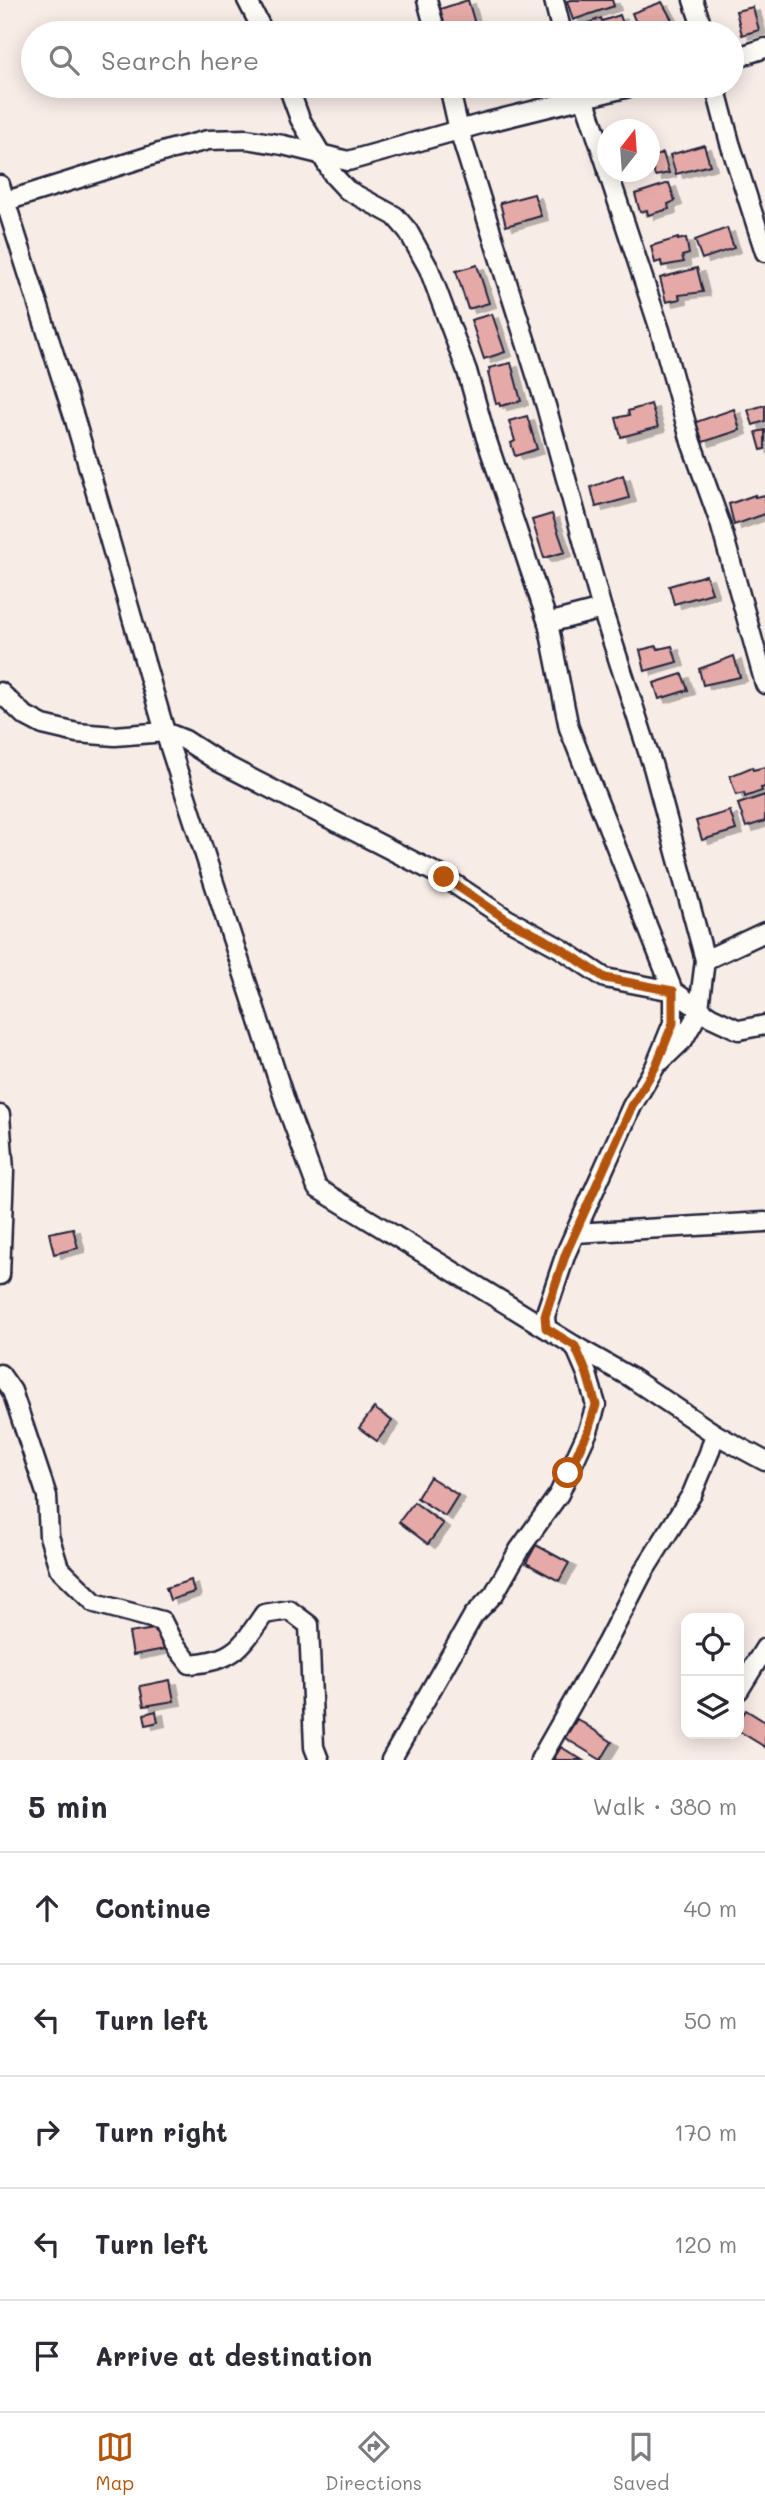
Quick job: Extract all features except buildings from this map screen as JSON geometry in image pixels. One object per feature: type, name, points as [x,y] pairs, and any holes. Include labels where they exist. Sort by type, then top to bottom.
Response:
[{"type":"street","points":[[247,0],[258,21]]},
{"type":"street","points":[[427,0],[433,21]]},
{"type":"street","points":[[554,0],[559,21]]},
{"type":"street","points":[[693,0],[700,21]]},
{"type":"street","points":[[744,55],[765,48]]},
{"type":"street","points":[[292,98],[300,119],[334,176],[347,190],[395,216],[408,232],[429,269],[467,371],[486,438],[548,623],[569,728],[673,991],[673,1023],[656,1066],[632,1106],[575,1233],[545,1316],[546,1328]]},
{"type":"street","points":[[452,98],[459,130],[547,406],[602,608],[656,779],[705,960],[699,1008],[683,1040],[656,1066]]},
{"type":"street","points":[[563,98],[348,161],[246,139],[208,140],[2,196],[15,226],[75,420],[165,732],[286,1107],[317,1188],[630,1377],[715,1434],[765,1461]]},
{"type":"street","points":[[584,98],[597,137]]},
{"type":"street","points":[[718,98],[765,252]]},
{"type":"street","points":[[612,182],[660,330],[691,442],[720,523],[765,684]]},
{"type":"street","points":[[548,623],[602,608]]},
{"type":"street","points":[[0,692],[24,715],[43,725],[77,733],[116,736],[165,732],[185,740],[219,762],[444,877],[506,919],[560,948],[605,978],[673,991],[711,1017],[739,1030],[765,1025]]},
{"type":"street","points":[[705,960],[765,932]]},
{"type":"street","points":[[0,1115],[4,1171],[0,1275]]},
{"type":"street","points":[[575,1233],[765,1222]]},
{"type":"street","points":[[391,1760],[473,1616],[494,1594],[519,1550],[559,1494],[588,1431],[596,1405],[575,1346]]},
{"type":"street","points":[[0,1374],[12,1391],[47,1496],[49,1535],[60,1567],[95,1603],[162,1621],[172,1641],[190,1664],[216,1662],[243,1645],[264,1614],[289,1610],[309,1625],[313,1747],[319,1760]]},
{"type":"street","points":[[540,1760],[642,1574],[692,1494],[715,1434]]},
{"type":"street","points":[[744,1682],[765,1648]]},
{"type":"route","points":[[444,877],[506,919],[560,948],[605,978],[673,991],[673,1023],[656,1066],[632,1106],[566,1253],[545,1316],[546,1328],[575,1346],[596,1405],[588,1431],[568,1473]]}]
